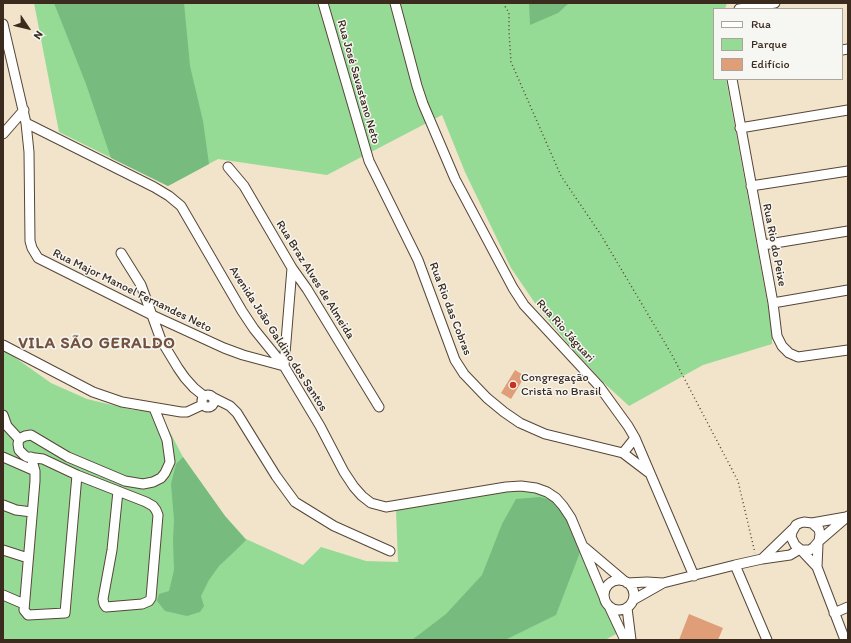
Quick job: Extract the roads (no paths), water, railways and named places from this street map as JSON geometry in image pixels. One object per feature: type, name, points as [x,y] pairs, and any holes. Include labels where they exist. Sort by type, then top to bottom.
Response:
[{"type":"street","name":"Rua José Savastano Neto","points":[[324,3],[371,168]]},
{"type":"street","name":"Rua Rio Jáguari","points":[[395,3],[417,86],[430,122],[455,179],[513,288],[524,305],[599,386],[620,414],[635,438],[694,576]]},
{"type":"street","points":[[745,8],[775,3]]},
{"type":"street","name":"Rua Major Manoel Fernandes Neto","points":[[3,24],[26,123],[29,152],[30,241],[35,254],[44,262],[152,315],[224,348],[243,355],[284,366]]},
{"type":"street","name":"Rua Rio do Peixe","points":[[732,80],[773,303],[777,336],[782,346],[789,353],[802,358],[848,350]]},
{"type":"street","points":[[3,134],[24,110]]},
{"type":"street","points":[[740,128],[848,110]]},
{"type":"street","name":"Avenida João Galdino dos Santos","points":[[26,123],[154,187],[170,196],[180,206],[242,311],[254,329],[284,366],[320,426],[344,472],[362,496],[371,503],[386,507],[506,487],[521,486],[536,488],[547,492],[556,498],[571,518],[607,602],[628,639]]},
{"type":"street","name":"Rua Braz Alves de Almeida","points":[[228,167],[244,186],[292,268],[307,289],[379,407]]},
{"type":"street","name":"Rua Rio das Cobras","points":[[371,168],[418,260],[456,360],[464,374],[487,398],[504,412],[535,430],[623,453],[649,473]]},
{"type":"street","points":[[751,186],[848,171]]},
{"type":"street","points":[[762,245],[848,231]]},
{"type":"street","points":[[121,252],[141,285],[161,340],[178,368],[194,388],[208,401],[227,404],[237,412],[276,476],[294,502],[334,526],[390,550]]},
{"type":"street","points":[[284,366],[292,268]]},
{"type":"street","points":[[773,303],[848,290]]},
{"type":"street","points":[[3,345],[104,396],[122,402],[187,412],[208,401]]},
{"type":"street","points":[[19,439],[24,436],[31,435],[68,457],[125,480],[143,484],[153,482],[161,478],[170,462],[167,440],[154,408]]},
{"type":"street","points":[[3,415],[7,426],[19,439],[18,444],[21,453],[27,457],[42,459],[77,475],[118,491],[150,504],[155,508],[158,516],[152,595],[150,600],[142,604],[106,607],[103,599],[112,550],[118,491]]},
{"type":"street","points":[[623,453],[635,438]]},
{"type":"street","points":[[3,457],[35,471]]},
{"type":"street","points":[[31,457],[35,471],[24,604],[24,610],[30,615],[65,613],[77,475]]},
{"type":"street","points":[[3,505],[16,510],[32,512]]},
{"type":"street","points":[[760,560],[796,525],[804,522],[812,523],[848,516]]},
{"type":"street","points":[[627,608],[618,610],[607,602],[604,592],[609,584],[618,580],[625,582],[663,583],[735,565],[790,555],[801,550],[810,550],[848,516]]},
{"type":"street","points":[[812,523],[819,529],[820,534],[817,567],[844,640]]},
{"type":"street","points":[[793,528],[791,537],[792,542],[817,567]]},
{"type":"street","points":[[584,547],[633,590],[633,600]]},
{"type":"street","points":[[3,550],[28,558]]},
{"type":"street","points":[[735,565],[767,640]]},
{"type":"street","points":[[628,639],[627,608],[633,600],[663,583]]},
{"type":"street","points":[[3,595],[24,604]]},
{"type":"street","points":[[834,613],[848,607]]},
{"type":"place","name":"Congregação Cristã no Brasil","points":[[513,385]]},
{"type":"district","name":"VILA SÃO GERALDO","points":[[97,344]]}]
